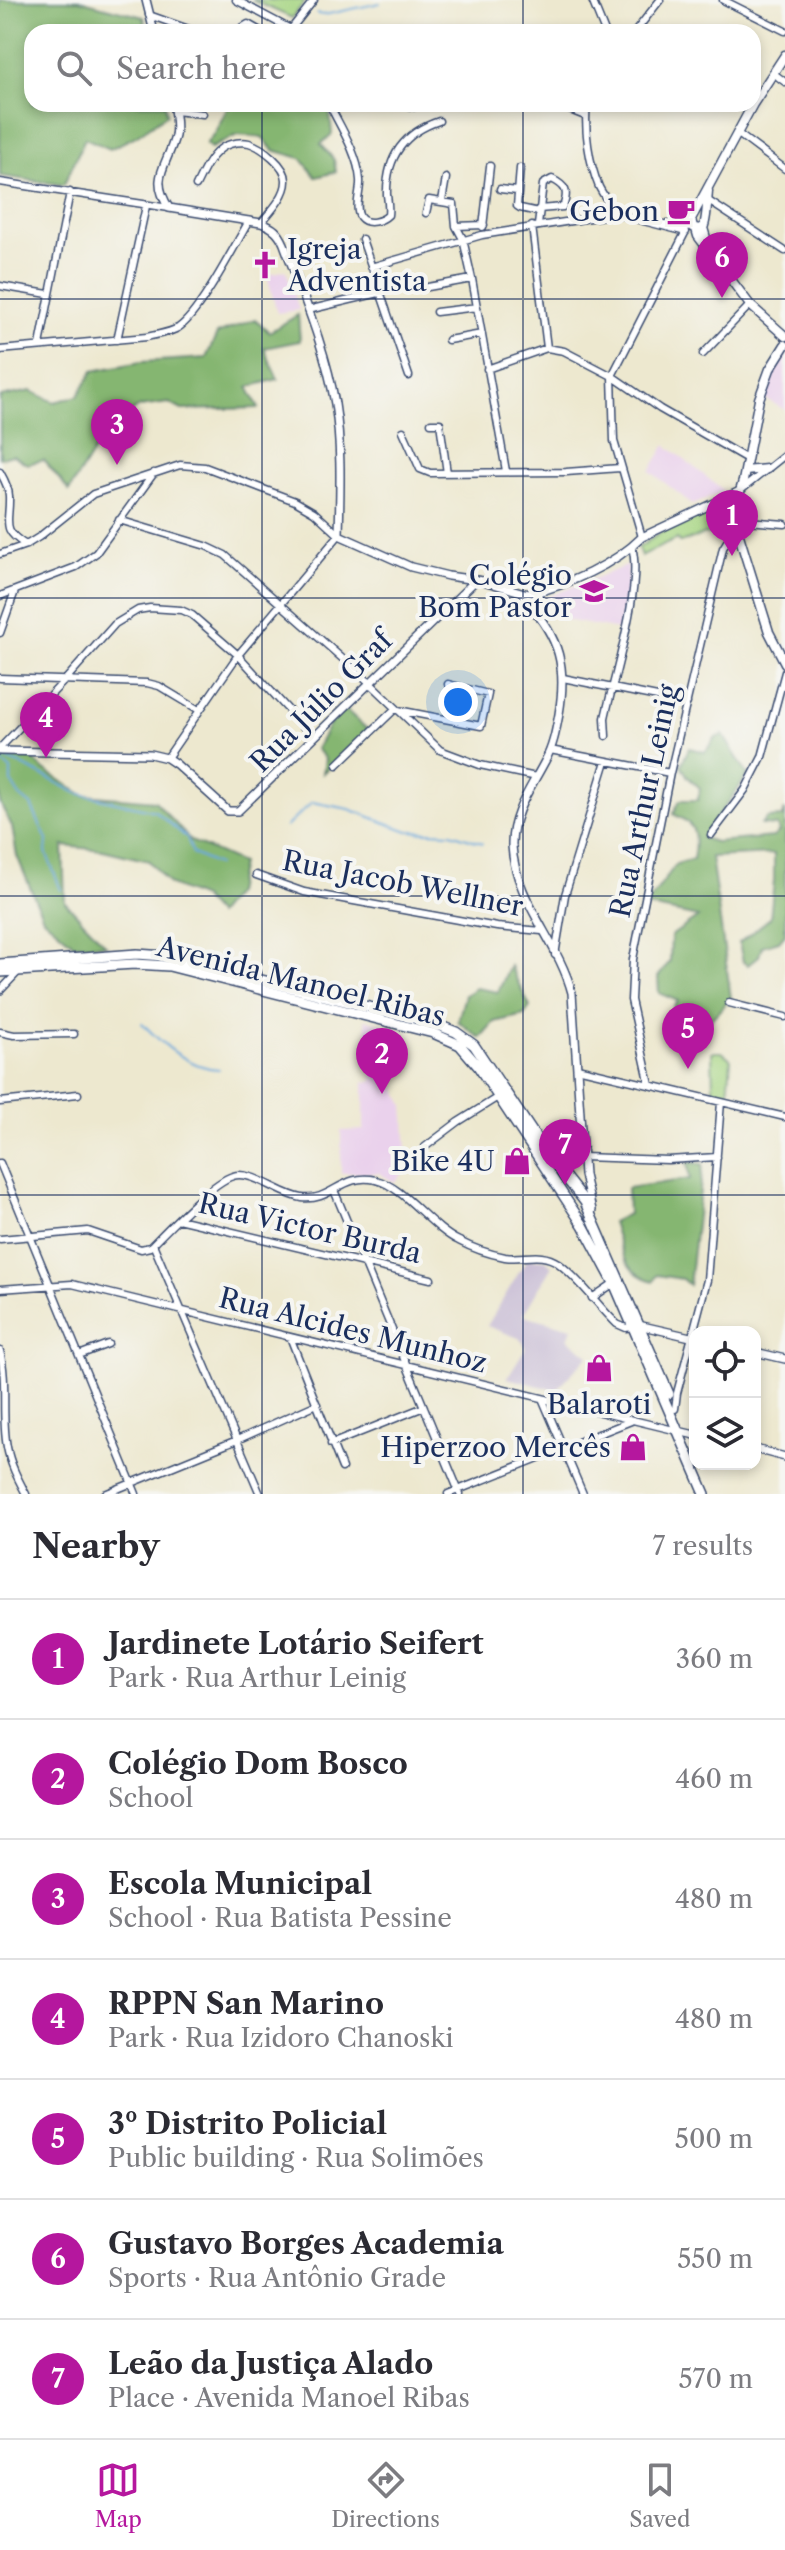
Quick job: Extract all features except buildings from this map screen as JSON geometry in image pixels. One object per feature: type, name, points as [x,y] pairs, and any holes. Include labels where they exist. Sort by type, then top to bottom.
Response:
[{"type":"main road","points":[[761,92],[785,55]]},
{"type":"main road","points":[[749,112],[693,225],[750,305],[785,336]]},
{"type":"main road","points":[[693,225],[700,214],[705,217],[709,188]]},
{"type":"main road","points":[[785,345],[770,369],[759,399],[745,471],[733,512],[769,632],[785,663]]},
{"type":"main road","points":[[745,471],[767,469]]},
{"type":"main road","name":"Avenida Manoel Ribas","points":[[0,964],[137,954],[165,956],[355,1008],[442,1026],[468,1040],[547,1154],[577,1191],[594,1220],[636,1326],[686,1433]]},
{"type":"main road","points":[[19,971],[33,961]]},
{"type":"main road","points":[[184,970],[200,964]]},
{"type":"main road","name":"Avenida Manoel Ribas","points":[[0,972],[161,965],[332,1002]]},
{"type":"main road","name":"Avenida Manoel Ribas","points":[[355,1008],[455,1041],[472,1057],[583,1225],[614,1283],[686,1433],[705,1494]]},
{"type":"main road","points":[[571,1208],[577,1191]]},
{"type":"main road","points":[[583,1225],[594,1220]]},
{"type":"main road","points":[[701,1470],[711,1494]]},
{"type":"street","points":[[146,0],[152,24]]},
{"type":"street","points":[[236,0],[282,24]]},
{"type":"street","points":[[297,24],[314,0]]},
{"type":"street","points":[[592,0],[602,24]]},
{"type":"street","points":[[641,24],[660,0]]},
{"type":"street","points":[[723,0],[785,31]]},
{"type":"street","points":[[149,15],[174,24]]},
{"type":"street","points":[[773,73],[785,82]]},
{"type":"street","points":[[169,208],[162,198],[158,180],[175,134],[174,112]]},
{"type":"street","points":[[193,112],[203,114]]},
{"type":"street","points":[[333,112],[360,178],[360,217],[374,222],[388,215],[387,194],[394,153],[417,132],[439,121]]},
{"type":"street","points":[[575,112],[585,116]]},
{"type":"street","points":[[586,112],[598,184],[616,214]]},
{"type":"street","points":[[737,133],[785,169]]},
{"type":"street","points":[[196,186],[216,152],[226,145],[251,143],[285,172],[283,193],[261,223]]},
{"type":"street","points":[[482,235],[490,166]]},
{"type":"street","points":[[520,168],[517,206],[539,210],[563,207],[566,189],[552,179],[546,180],[543,184],[539,210],[535,225],[547,348]]},
{"type":"street","points":[[442,201],[446,178]]},
{"type":"street","points":[[0,182],[271,226],[280,235],[326,366],[334,404],[340,464],[339,535],[238,655],[167,758],[150,754],[0,749]]},
{"type":"street","points":[[500,189],[517,191]]},
{"type":"street","points":[[40,345],[70,192]]},
{"type":"street","points":[[426,213],[429,200],[454,204],[456,226],[463,239],[472,279],[506,471]]},
{"type":"street","points":[[707,200],[785,251]]},
{"type":"street","points":[[117,340],[146,206]]},
{"type":"street","points":[[371,267],[463,239],[616,214],[644,222],[693,225],[612,376],[614,441],[642,537]]},
{"type":"street","points":[[0,350],[147,337],[181,327],[207,292],[249,221]]},
{"type":"street","points":[[456,226],[484,225]]},
{"type":"street","points":[[362,239],[409,376]]},
{"type":"street","points":[[428,287],[472,279]]},
{"type":"street","points":[[0,286],[48,294]]},
{"type":"street","points":[[308,310],[379,293]]},
{"type":"street","points":[[703,354],[750,305]]},
{"type":"street","points":[[436,312],[477,307]]},
{"type":"street","points":[[448,340],[482,334]]},
{"type":"street","points":[[487,369],[547,348],[577,356],[747,459]]},
{"type":"street","points":[[431,423],[440,423],[447,473]]},
{"type":"street","points":[[403,431],[420,469],[430,473],[566,472],[620,468]]},
{"type":"street","points":[[530,598],[593,570],[632,547],[642,537],[740,491],[785,455]]},
{"type":"street","points":[[0,554],[26,545],[93,494],[180,465],[205,467],[295,501],[314,512],[339,535],[411,567],[497,584],[530,598],[551,634],[563,678],[559,715],[550,750],[516,821],[513,848],[520,879],[572,993],[582,1157],[594,1220]]},
{"type":"street","points":[[0,472],[10,493],[7,531],[26,545]]},
{"type":"street","points":[[0,596],[83,563],[96,553],[155,472]]},
{"type":"street","points":[[119,520],[206,546],[225,555],[369,682],[440,750],[480,765],[536,777]]},
{"type":"street","points":[[734,520],[785,524]]},
{"type":"street","name":"Rua Arthur Leinig","points":[[650,1085],[631,1000],[633,959],[670,773],[723,548],[737,532]]},
{"type":"street","points":[[606,736],[605,718],[633,591],[636,561],[632,547]]},
{"type":"street","name":"Rua Júlio Graf","points":[[167,758],[228,811],[238,811],[257,796],[313,737],[476,580]]},
{"type":"street","points":[[0,633],[15,591]]},
{"type":"street","points":[[0,749],[115,624],[138,610],[181,610],[192,615],[238,655],[313,737]]},
{"type":"street","points":[[711,835],[745,790],[762,757],[785,672]]},
{"type":"street","points":[[0,678],[147,683],[159,686],[199,710]]},
{"type":"street","points":[[563,678],[687,703]]},
{"type":"street","points":[[397,709],[481,726],[488,694],[448,684]]},
{"type":"street","points":[[337,765],[397,709]]},
{"type":"street","points":[[550,750],[670,773]]},
{"type":"street","points":[[555,955],[565,895],[606,761]]},
{"type":"street","name":"Rua Jacob Wellner","points":[[256,875],[304,892],[497,927],[542,931]]},
{"type":"street","points":[[0,991],[19,971]]},
{"type":"street","points":[[729,1003],[785,1017]]},
{"type":"street","points":[[0,1032],[14,1035],[74,1034]]},
{"type":"street","points":[[577,1068],[785,1117]]},
{"type":"street","points":[[0,1102],[78,1094]]},
{"type":"street","points":[[425,1147],[498,1097]]},
{"type":"street","points":[[696,1326],[707,1280],[721,1102]]},
{"type":"street","points":[[582,1157],[668,1160],[717,1157]]},
{"type":"street","points":[[0,1163],[136,1494]]},
{"type":"street","points":[[0,1239],[88,1231],[138,1249],[147,1248],[219,1184],[237,1175],[253,1178],[303,1198],[313,1198],[334,1190],[350,1180],[378,1180],[459,1241],[502,1257],[540,1256],[551,1259],[564,1268],[617,1324],[626,1328],[636,1326],[689,1336]]},
{"type":"street","points":[[577,1191],[584,1175]]},
{"type":"street","points":[[334,1190],[460,1492]]},
{"type":"street","name":"Rua Victor Burda","points":[[178,1219],[431,1279]]},
{"type":"street","points":[[153,1244],[260,1494]]},
{"type":"street","points":[[592,1298],[614,1283]]},
{"type":"street","name":"Rua Alcides Munhoz","points":[[0,1289],[72,1284],[686,1433]]},
{"type":"street","points":[[290,1337],[342,1468]]},
{"type":"street","points":[[79,1355],[108,1344]]},
{"type":"street","points":[[0,1351],[5,1376],[7,1446],[12,1466],[26,1494]]},
{"type":"street","points":[[675,1409],[689,1353]]},
{"type":"street","points":[[761,1353],[785,1359]]},
{"type":"street","points":[[542,1398],[583,1494]]},
{"type":"street","points":[[105,1494],[317,1404]]},
{"type":"street","points":[[331,1444],[424,1407]]},
{"type":"street","points":[[448,1494],[460,1492],[633,1420]]},
{"type":"street","points":[[761,1451],[785,1457]]},
{"type":"shaded area","points":[[286,270],[299,310],[277,313],[267,275]]},
{"type":"shaded area","points":[[785,354],[785,410],[764,398],[771,377]]},
{"type":"shaded area","points":[[666,445],[724,491],[693,505],[650,471]]},
{"type":"shaded area","name":"Colégio Bom Pastor","points":[[628,565],[628,585],[618,630],[552,617],[545,598]]},
{"type":"shaded area","points":[[365,1019],[385,1025],[391,1077],[404,1105],[408,1169],[394,1182],[379,1173],[341,1173],[341,1131],[364,1130],[364,1082],[373,1081]]},
{"type":"shaded area","points":[[527,1259],[546,1260],[552,1266],[523,1315],[572,1328],[568,1339],[589,1355],[556,1390],[507,1378],[525,1349],[524,1344],[519,1338],[487,1326]]},
{"type":"green space","points":[[0,0],[79,0],[144,17],[145,24],[24,24],[24,112],[167,114],[136,136],[110,149],[85,138],[64,185],[0,176]]},
{"type":"green space","points":[[252,0],[306,0],[292,18]]},
{"type":"green space","points":[[225,112],[329,112],[332,134],[321,144],[334,160],[336,172],[316,177],[301,158],[273,150],[262,137],[237,135],[211,148],[206,144]]},
{"type":"green space","points":[[298,315],[300,341],[264,348],[278,379],[248,387],[259,408],[182,410],[169,403],[139,407],[109,426],[69,491],[44,460],[27,464],[13,455],[0,458],[0,397],[31,391],[54,402],[78,396],[93,371],[141,362],[206,358],[217,334],[255,319],[269,332]]},
{"type":"green space","points":[[722,504],[728,505],[727,518],[731,527],[719,536],[705,534],[680,543],[677,539],[641,556],[638,548],[665,530]]},
{"type":"green space","points":[[345,709],[368,730],[323,773],[325,759],[316,749],[329,725]]},
{"type":"green space","points":[[723,735],[748,775],[702,838],[715,842],[773,837],[779,832],[777,826],[761,825],[767,818],[782,817],[785,810],[785,934],[779,941],[762,946],[759,956],[748,965],[743,962],[739,943],[770,918],[774,854],[711,857],[731,998],[701,1030],[683,1029],[673,1007],[678,1001],[659,993],[658,977],[670,961],[671,936],[698,917],[646,906],[676,864],[693,859],[694,831],[687,822],[673,814],[680,800],[698,800],[700,788],[681,765],[689,748],[705,752],[715,738]]},
{"type":"green space","points":[[31,757],[44,770],[84,795],[155,801],[191,841],[241,863],[235,893],[217,915],[202,898],[170,885],[149,861],[103,850],[63,846],[65,902],[106,945],[74,944],[43,918],[17,856],[12,827],[0,803],[0,758]]},
{"type":"green space","points":[[510,966],[530,1007],[524,1015],[494,1022],[480,1038],[458,1021],[465,995],[476,988],[498,992]]},
{"type":"green space","points":[[712,1052],[722,1052],[731,1059],[728,1096],[713,1091]]},
{"type":"green space","points":[[687,1162],[703,1164],[689,1285],[682,1279],[657,1275],[653,1281],[629,1266],[612,1222],[628,1214],[627,1188],[690,1179]]},
{"type":"waterway","points":[[317,14],[380,3]]},
{"type":"waterway","points":[[0,757],[77,793],[155,811],[187,838],[193,854],[217,865]]},
{"type":"waterway","points":[[0,760],[11,770],[11,782],[20,796],[31,805],[47,840],[46,852],[61,890]]},
{"type":"waterway","points":[[286,827],[312,802],[349,809],[408,831],[451,833],[483,843]]},
{"type":"waterway","points":[[142,1023],[187,1060],[219,1069]]},
{"type":"place","name":"Gebon","points":[[681,211]]},
{"type":"place","name":"Igreja Adventista","points":[[265,265]]},
{"type":"place","name":"Gustavo Borges Academia","points":[[722,298]]},
{"type":"place","name":"Escola Municipal","points":[[117,465]]},
{"type":"place","name":"Jardinete Lotário Seifert","points":[[732,556]]},
{"type":"place","name":"Colégio Bom Pastor","points":[[594,591]]},
{"type":"place","name":"RPPN San Marino","points":[[46,758]]},
{"type":"place","name":"3º Distrito Policial","points":[[688,1069]]},
{"type":"place","name":"Colégio Dom Bosco","points":[[382,1094]]},
{"type":"place","name":"Bike 4U","points":[[517,1161]]},
{"type":"place","name":"Leão da Justiça Alado","points":[[565,1185]]},
{"type":"place","name":"Balaroti","points":[[599,1368]]},
{"type":"place","name":"Hiperzoo Mercês","points":[[633,1447]]}]
